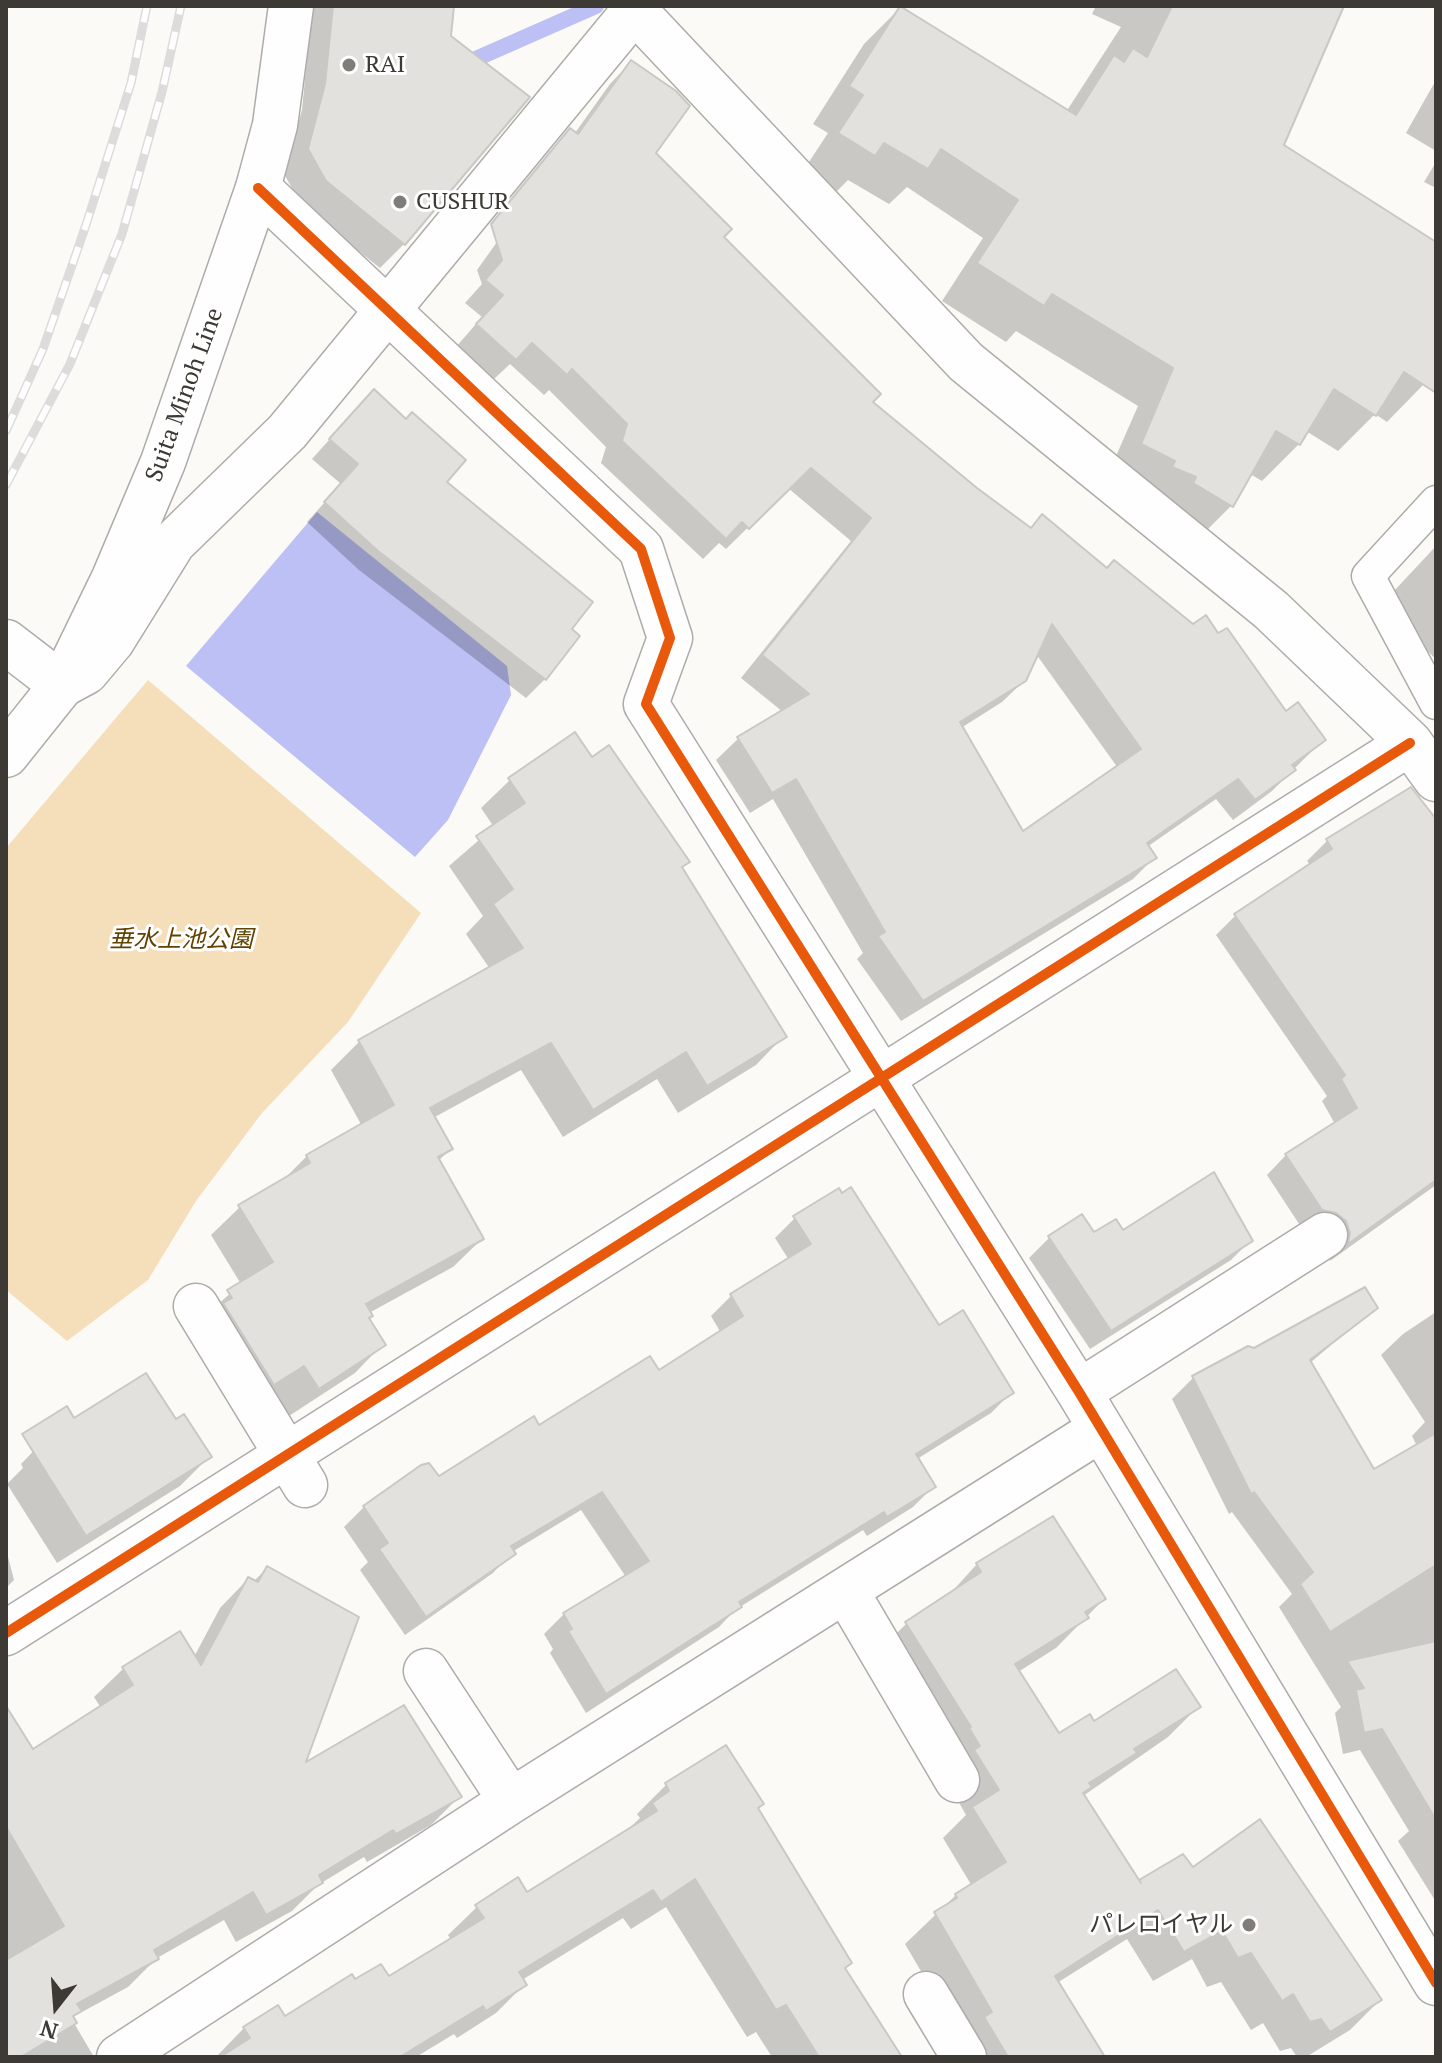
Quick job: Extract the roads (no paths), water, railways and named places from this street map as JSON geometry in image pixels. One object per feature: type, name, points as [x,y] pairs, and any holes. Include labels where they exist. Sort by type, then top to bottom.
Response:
[{"type":"street","name":"Suita Minoh Line","points":[[6,755],[62,685],[114,578],[163,462],[258,188],[275,125],[291,6]]},
{"type":"street","points":[[17,650],[62,685],[86,672],[112,641],[173,543],[287,432],[389,313],[637,8],[966,362],[1423,729],[1436,779]]},
{"type":"street","points":[[258,188],[641,549],[670,638],[646,704],[1079,1392],[1436,1983]]},
{"type":"street","points":[[6,1633],[296,1470],[881,1076],[1423,729]]},
{"type":"street","points":[[1079,1392],[1325,1235]]},
{"type":"street","points":[[196,1306],[296,1470]]},
{"type":"street","points":[[119,2057],[511,1801],[1101,1429]]},
{"type":"street","points":[[846,1591],[957,1780]]},
{"type":"street","points":[[426,1671],[511,1801]]},
{"type":"street","points":[[926,1994],[964,2057]]},
{"type":"lane","points":[[1436,502],[1368,576],[1436,703]]},
{"type":"water","points":[[317,512],[507,666],[511,695],[448,820],[415,857],[186,666]]},
{"type":"waterway","points":[[462,65],[596,6]]},
{"type":"railway","points":[[6,431],[43,349],[86,225],[131,83],[147,6]]},
{"type":"railway","points":[[6,485],[70,364],[122,234],[162,92],[181,6]]},
{"type":"place","name":"RAI","points":[[349,65]]},
{"type":"place","name":"CUSHUR","points":[[400,202]]},
{"type":"place","name":"パレロイヤル","points":[[1249,1925]]},
{"type":"park label","name":"垂水上池公園","points":[[181,940]]}]
